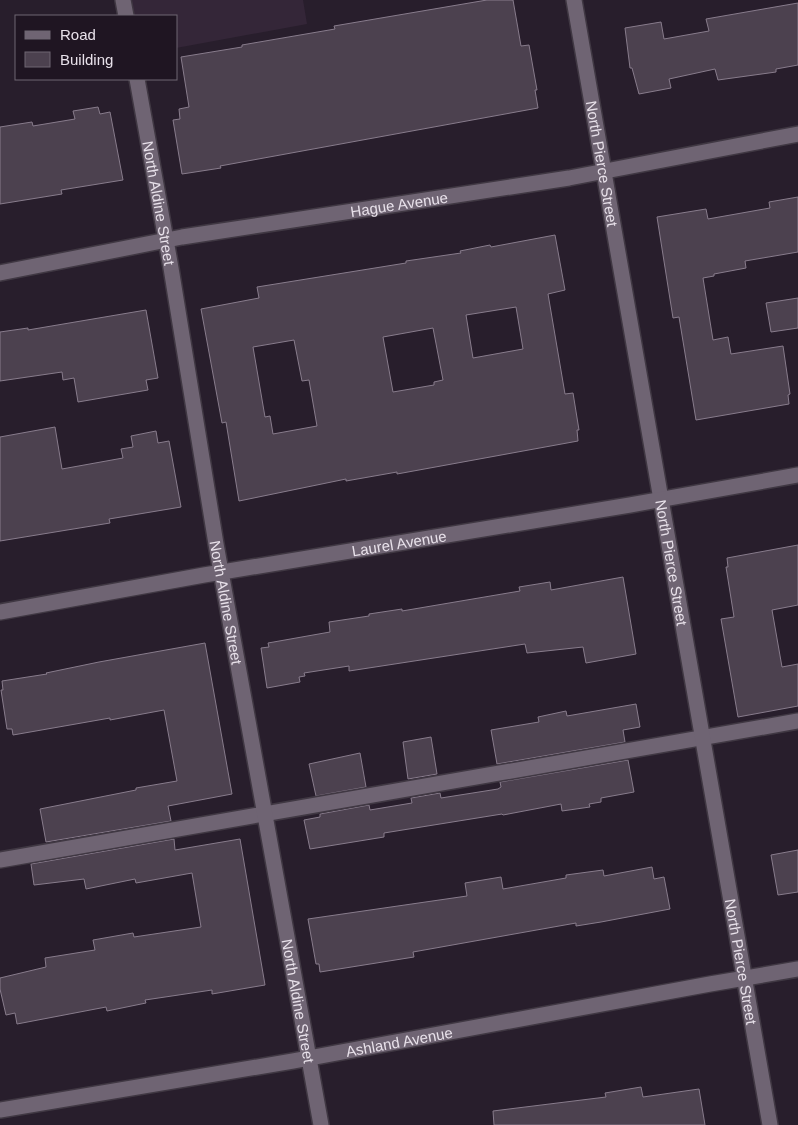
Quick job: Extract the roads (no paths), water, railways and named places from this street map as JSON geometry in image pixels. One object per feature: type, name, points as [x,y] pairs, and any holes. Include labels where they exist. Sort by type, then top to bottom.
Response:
[{"type":"street","points":[[124,0],[126,15]]},
{"type":"street","name":"North Pierce Street","points":[[574,0],[770,1125]]},
{"type":"street","name":"North Aldine Street","points":[[137,80],[222,572],[321,1125]]},
{"type":"street","name":"Hague Avenue","points":[[0,273],[165,241],[604,172],[798,134]]},
{"type":"street","name":"Laurel Avenue","points":[[0,612],[222,572],[662,500],[798,475]]},
{"type":"street","points":[[0,860],[798,721]]},
{"type":"street","name":"Ashland Avenue","points":[[0,1110],[309,1058],[743,978],[798,970]]}]
